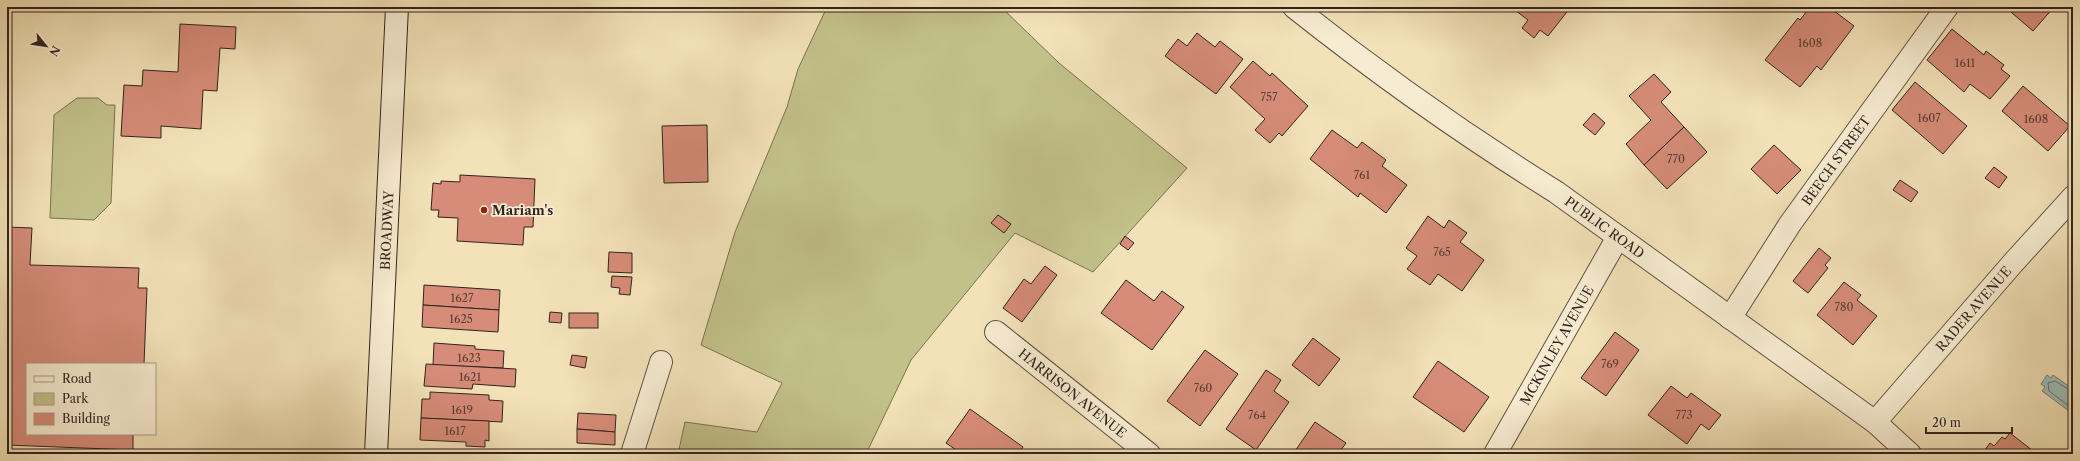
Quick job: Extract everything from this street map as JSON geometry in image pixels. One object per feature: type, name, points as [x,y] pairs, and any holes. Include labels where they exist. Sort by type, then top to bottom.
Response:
[{"type":"street","name":"BROADWAY","points":[[376,454],[397,7]]},
{"type":"street","name":"PUBLIC ROAD","points":[[1294,7],[1354,54],[1526,173],[1556,192],[1875,422],[1910,454]]},
{"type":"street","name":"BEECH STREET","points":[[1730,318],[1790,224],[1948,7]]},
{"type":"street","name":"RADER AVENUE","points":[[1875,422],[2013,263],[2073,197]]},
{"type":"street","name":"MCKINLEY AVENUE","points":[[1495,454],[1618,237]]},
{"type":"street","name":"HARRISON AVENUE","points":[[996,332],[1149,454]]},
{"type":"street","points":[[632,454],[661,362]]},
{"type":"green space","points":[[827,7],[1001,7],[1059,63],[1187,168],[1093,272],[1015,233],[911,360],[866,454],[678,454],[685,422],[757,432],[782,383],[701,345],[735,232],[787,107],[798,69]]},
{"type":"green space","points":[[77,98],[98,98],[107,105],[115,105],[111,203],[94,220],[50,218],[54,115]]},
{"type":"water","points":[[2047,375],[2051,378],[2053,375],[2073,389],[2073,414],[2042,391],[2045,387],[2041,384]]},
{"type":"building","points":[[1511,7],[1570,8],[1548,36],[1540,30],[1534,38],[1522,28],[1528,20]]},
{"type":"building","points":[[1810,7],[1829,7],[1854,26],[1821,70],[1817,66],[1800,87],[1765,60],[1798,18],[1800,20]]},
{"type":"building","points":[[2005,7],[2054,7],[2033,31]]},
{"type":"building","points":[[180,24],[236,27],[235,49],[220,48],[217,91],[203,90],[201,129],[161,126],[161,138],[121,136],[124,85],[142,86],[143,70],[178,72]]},
{"type":"building","points":[[1952,29],[1984,55],[1986,51],[2004,65],[2001,69],[2010,76],[1990,99],[1970,84],[1964,92],[1927,60]]},
{"type":"building","points":[[1197,33],[1215,47],[1220,41],[1243,59],[1216,94],[1165,56],[1178,39],[1187,46]]},
{"type":"building","points":[[1253,61],[1270,76],[1272,73],[1308,106],[1282,136],[1279,133],[1270,143],[1255,130],[1265,119],[1230,87]]},
{"type":"building","points":[[1654,74],[1671,92],[1661,102],[1684,127],[1644,165],[1626,144],[1651,120],[1629,96]]},
{"type":"building","points":[[1915,82],[1967,126],[1943,154],[1892,110]]},
{"type":"building","points":[[2023,86],[2070,126],[2048,151],[2002,111]]},
{"type":"building","points":[[1594,113],[1605,123],[1595,135],[1583,125]]},
{"type":"building","points":[[707,125],[708,182],[664,183],[662,126]]},
{"type":"building","points":[[1684,127],[1707,152],[1667,189],[1644,165]]},
{"type":"building","points":[[1332,130],[1357,148],[1362,142],[1386,160],[1382,166],[1407,185],[1386,213],[1360,193],[1358,197],[1310,159]]},
{"type":"building","points":[[1774,145],[1801,170],[1777,194],[1751,169]]},
{"type":"building","points":[[1994,167],[2007,177],[1999,188],[1985,178]]},
{"type":"building","name":"Mariam's","points":[[460,175],[535,179],[533,227],[524,227],[523,245],[457,241],[458,218],[438,217],[439,210],[431,210],[433,183],[441,184],[441,181],[460,182]]},
{"type":"building","points":[[1900,180],[1918,192],[1911,202],[1893,190]]},
{"type":"building","points":[[998,215],[1011,224],[1004,233],[991,223]]},
{"type":"building","points":[[1428,216],[1444,228],[1449,220],[1467,233],[1460,242],[1484,260],[1462,291],[1438,274],[1430,285],[1407,269],[1417,256],[1406,248]]},
{"type":"building","points":[[7,227],[32,228],[30,265],[139,268],[138,288],[147,288],[144,363],[26,363],[26,435],[133,435],[133,450],[7,445]]},
{"type":"building","points":[[1125,236],[1134,243],[1128,250],[1120,244]]},
{"type":"building","points":[[1819,248],[1831,258],[1825,265],[1828,268],[1808,293],[1793,281]]},
{"type":"building","points":[[609,252],[632,253],[632,273],[608,272]]},
{"type":"building","points":[[1045,266],[1057,275],[1022,322],[1003,308],[1024,279],[1031,284]]},
{"type":"building","points":[[612,276],[632,277],[630,295],[619,294],[620,288],[611,287]]},
{"type":"building","points":[[1126,280],[1154,301],[1162,291],[1184,307],[1152,350],[1101,313]]},
{"type":"building","points":[[1844,282],[1861,295],[1857,300],[1877,316],[1853,345],[1817,315]]},
{"type":"building","points":[[424,285],[500,290],[499,310],[423,305]]},
{"type":"building","points":[[423,305],[499,310],[498,332],[422,327]]},
{"type":"building","points":[[550,312],[562,313],[561,323],[549,322]]},
{"type":"building","points":[[569,313],[598,313],[598,328],[569,328]]},
{"type":"building","points":[[1615,332],[1639,350],[1606,396],[1581,378]]},
{"type":"building","points":[[1313,338],[1340,359],[1319,386],[1292,365]]},
{"type":"building","points":[[434,343],[475,346],[475,349],[504,351],[503,368],[433,365]]},
{"type":"building","points":[[1205,350],[1238,374],[1200,426],[1167,401]]},
{"type":"building","points":[[572,355],[587,357],[585,368],[570,365]]},
{"type":"building","points":[[1438,361],[1489,397],[1464,432],[1413,397]]},
{"type":"building","points":[[426,364],[516,369],[515,387],[473,384],[472,389],[424,386]]},
{"type":"building","points":[[1266,370],[1281,380],[1274,391],[1289,402],[1256,450],[1226,429]]},
{"type":"building","points":[[1671,386],[1687,398],[1691,393],[1721,415],[1709,430],[1701,424],[1687,444],[1648,415]]},
{"type":"building","points":[[430,392],[489,395],[489,400],[503,401],[502,422],[421,418],[422,399],[430,399]]},
{"type":"building","points":[[970,409],[1023,447],[1019,454],[962,454],[946,443]]},
{"type":"building","points":[[578,413],[616,415],[615,432],[577,429]]},
{"type":"building","points":[[421,418],[489,421],[489,441],[485,440],[485,447],[466,446],[466,442],[420,440]]},
{"type":"building","points":[[1315,422],[1346,443],[1338,454],[1293,454]]},
{"type":"building","points":[[577,429],[615,432],[615,445],[577,443]]},
{"type":"building","points":[[2010,433],[2037,454],[1988,454],[1984,451],[1990,443],[1994,446],[2002,437],[2005,439]]},
{"type":"building","points":[[422,450],[490,453],[421,454]]},
{"type":"building","points":[[595,453],[595,454],[575,454]]},
{"type":"place","name":"Mariam's","points":[[484,210]]}]
